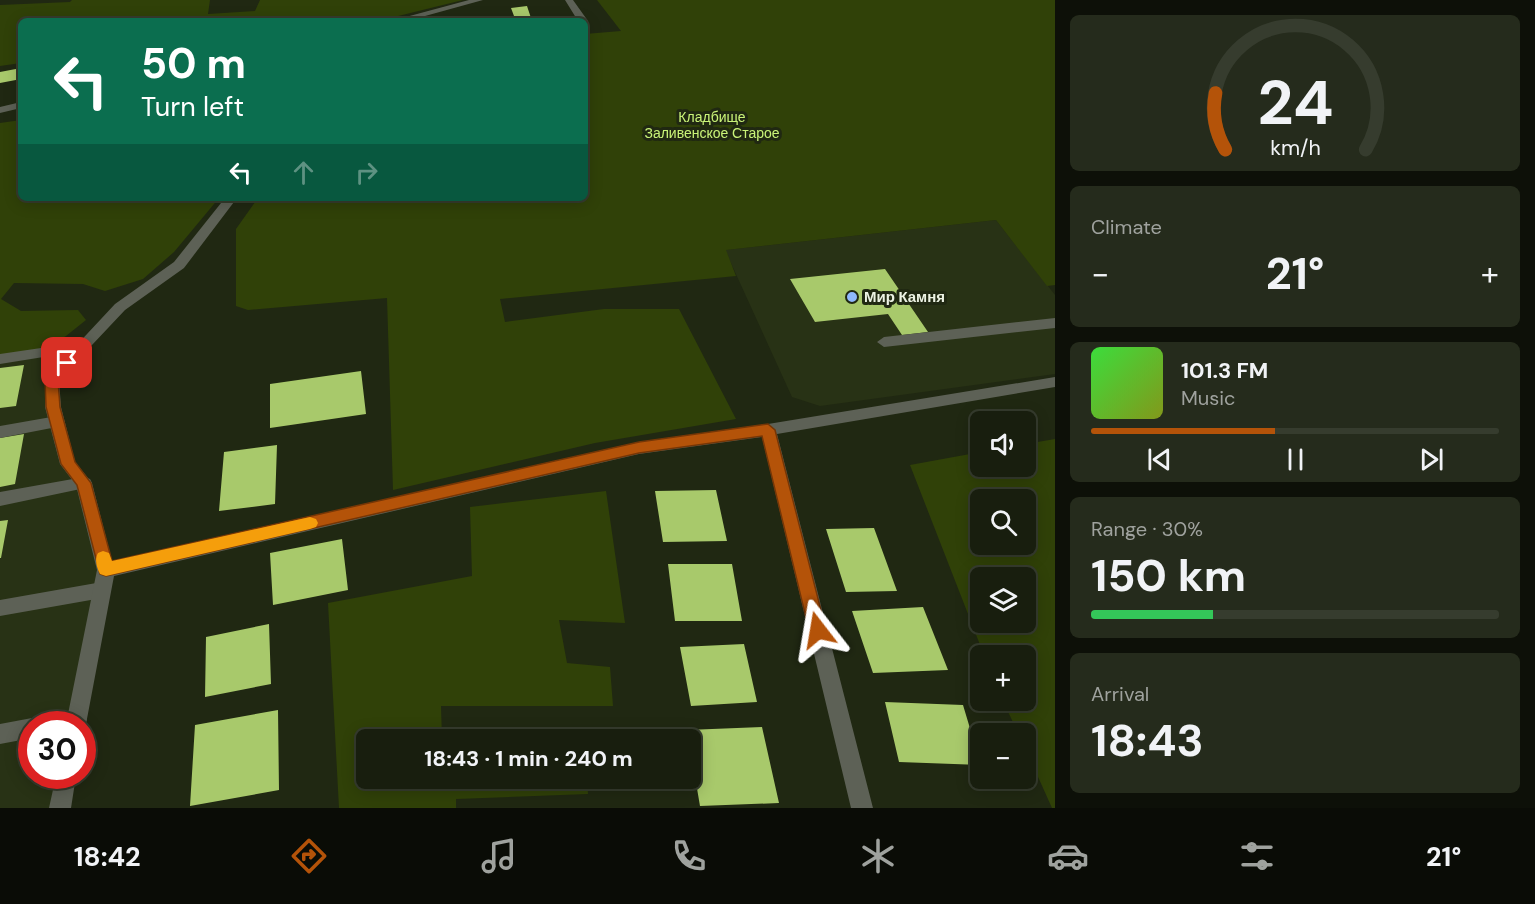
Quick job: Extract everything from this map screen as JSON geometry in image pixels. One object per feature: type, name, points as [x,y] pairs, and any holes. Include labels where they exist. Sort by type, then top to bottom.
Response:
[{"type":"street","points":[[410,18],[479,0]]},
{"type":"street","points":[[569,0],[581,18]]},
{"type":"street","points":[[434,18],[439,12]]},
{"type":"street","points":[[0,110],[18,106]]},
{"type":"street","points":[[78,711],[106,570],[84,483],[68,464],[53,407],[52,379],[120,307],[179,265],[229,201]]},
{"type":"street","points":[[884,342],[1055,323]]},
{"type":"street","points":[[0,359],[82,346]]},
{"type":"street","points":[[106,570],[639,447],[768,430],[1055,382]]},
{"type":"street","points":[[0,432],[57,422]]},
{"type":"street","points":[[768,430],[862,808]]},
{"type":"street","points":[[0,499],[84,483]]},
{"type":"street","points":[[0,608],[102,590]]},
{"type":"street","points":[[0,734],[18,731]]},
{"type":"street","points":[[60,808],[64,789]]},
{"type":"shaded area","points":[[996,220],[1055,295],[1055,374],[820,406],[792,397],[725,250]]},
{"type":"shaded area","points":[[82,347],[52,379],[53,407],[106,570],[79,711],[18,711],[18,789],[64,789],[60,808],[0,808],[0,359]]},
{"type":"green space","points":[[72,0],[210,0],[208,14],[255,11],[260,0],[463,0],[390,18],[18,18],[18,63],[0,66],[0,5],[70,2]]},
{"type":"green space","name":"Кладбище Заливенское Старое","points":[[597,0],[1055,0],[1055,285],[1047,286],[996,220],[726,250],[736,276],[500,299],[505,322],[604,309],[679,309],[736,419],[595,443],[393,490],[387,298],[248,310],[236,306],[236,229],[256,201],[588,201],[588,34],[621,31]]},
{"type":"green space","points":[[18,120],[18,201],[216,201],[174,252],[143,279],[105,291],[83,284],[14,283],[1,299],[21,311],[78,310],[86,320],[66,336],[33,354],[0,359],[0,123]]},
{"type":"green space","points":[[1055,439],[1055,808],[1052,808],[1036,772],[1036,723],[1013,723],[1008,711],[1036,711],[1036,645],[980,645],[975,633],[1036,633],[1036,567],[970,567],[970,619],[910,465],[970,454],[970,477],[1036,477],[1036,442]]},
{"type":"green space","points":[[606,491],[625,623],[559,620],[567,663],[610,667],[613,706],[441,706],[442,729],[356,729],[356,789],[588,789],[588,794],[456,799],[456,808],[339,808],[328,603],[472,576],[470,507]]},
{"type":"building","points":[[527,6],[531,18],[502,18],[514,16],[511,8]]},
{"type":"building","points":[[18,69],[18,80],[0,83],[0,72]]},
{"type":"building","name":"Мир Камня","points":[[885,269],[928,332],[902,335],[888,314],[815,322],[790,279]]},
{"type":"building","points":[[24,365],[16,406],[0,408],[0,368]]},
{"type":"building","points":[[361,371],[366,414],[270,428],[270,384]]},
{"type":"building","points":[[24,434],[15,484],[0,487],[0,438]]},
{"type":"building","points":[[277,445],[275,504],[219,511],[224,452]]},
{"type":"building","points":[[716,490],[727,541],[663,542],[655,491]]},
{"type":"building","points":[[8,520],[1,558],[0,558],[0,521]]},
{"type":"building","points":[[874,528],[897,591],[846,592],[826,529]]},
{"type":"building","points":[[342,539],[348,590],[273,605],[270,553]]},
{"type":"building","points":[[668,564],[732,564],[742,621],[675,621]]},
{"type":"building","points":[[923,607],[948,670],[873,673],[852,611]]},
{"type":"building","points":[[269,624],[271,684],[205,697],[206,637]]},
{"type":"building","points":[[744,644],[757,702],[691,706],[680,647]]},
{"type":"building","points":[[885,702],[963,705],[970,728],[970,765],[899,762]]},
{"type":"building","points":[[278,710],[279,790],[190,806],[195,725]]},
{"type":"building","points":[[762,727],[779,803],[700,806],[697,789],[701,789],[701,729]]},
{"type":"slow traffic","points":[[103,558],[106,570],[310,523]]},
{"type":"place","name":"Мир Камня","points":[[852,297]]},
{"type":"route","points":[[67,363],[52,379],[53,407],[68,464],[84,483],[106,570],[639,447],[768,430],[818,630]]}]
